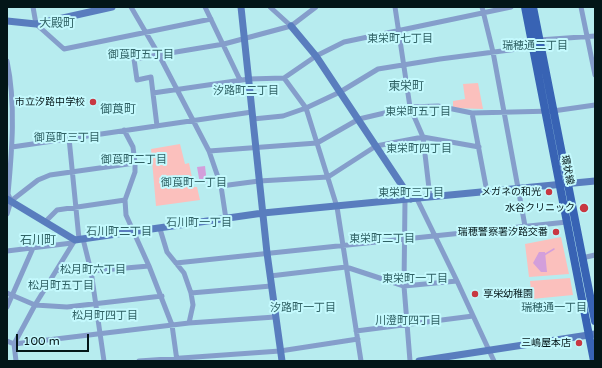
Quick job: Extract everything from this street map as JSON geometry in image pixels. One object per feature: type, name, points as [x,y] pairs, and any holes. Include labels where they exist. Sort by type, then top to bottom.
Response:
[{"type":"main road","name":"環状線","points":[[525,7],[595,321]]},
{"type":"main road","name":"環状線","points":[[533,7],[549,110]]},
{"type":"main road","name":"環状線","points":[[564,185],[567,222],[592,334],[594,361]]},
{"type":"street","points":[[33,7],[36,24],[64,49],[211,19]]},
{"type":"street","points":[[7,21],[36,24],[112,7]]},
{"type":"street","points":[[131,7],[159,55],[209,152],[221,186],[226,219]]},
{"type":"street","points":[[205,7],[240,80]]},
{"type":"street","points":[[241,7],[267,253],[282,361]]},
{"type":"street","points":[[270,7],[291,26],[316,56],[436,236],[494,361]]},
{"type":"street","points":[[157,126],[151,77],[137,80],[134,58],[224,44],[291,26],[316,7]]},
{"type":"street","points":[[395,7],[400,29],[403,64],[410,107],[423,137],[430,197]]},
{"type":"street","points":[[153,93],[240,80],[284,78],[316,56],[344,42],[482,10],[511,7]]},
{"type":"street","points":[[581,7],[595,72]]},
{"type":"street","points":[[482,10],[493,52],[525,226]]},
{"type":"street","points":[[539,40],[595,36]]},
{"type":"street","points":[[12,147],[193,120],[252,115],[283,116],[306,108],[340,92],[378,69],[403,64],[533,47]]},
{"type":"street","points":[[7,61],[10,77],[12,147],[7,214]]},
{"type":"street","points":[[284,78],[306,108],[337,207],[361,361]]},
{"type":"street","points":[[209,152],[256,146],[317,143],[359,119],[410,107],[438,106],[472,113],[549,110],[595,106]]},
{"type":"street","points":[[472,113],[487,192]]},
{"type":"street","points":[[124,130],[133,147],[135,162],[134,172],[125,200],[126,215],[162,296],[172,325],[177,359]]},
{"type":"street","points":[[221,186],[259,181],[328,177],[376,146],[423,137],[479,147]]},
{"type":"street","points":[[69,138],[78,240],[91,271],[104,361]]},
{"type":"street","points":[[9,200],[38,180],[50,175],[135,162]]},
{"type":"street","points":[[7,251],[263,213],[595,181]]},
{"type":"street","points":[[410,361],[404,286],[404,239],[411,199]]},
{"type":"street","points":[[9,200],[78,240]]},
{"type":"street","points":[[45,222],[57,210],[75,206],[125,200]]},
{"type":"street","points":[[176,263],[567,222]]},
{"type":"street","points":[[160,229],[167,252],[184,273],[191,293],[193,305],[189,323]]},
{"type":"street","points":[[16,361],[14,344],[35,305],[78,240]]},
{"type":"street","points":[[7,307],[10,294],[33,248]]},
{"type":"street","points":[[582,258],[595,255]]},
{"type":"street","points":[[57,270],[91,271],[149,266]]},
{"type":"street","points":[[270,276],[346,267],[404,286],[458,281]]},
{"type":"street","points":[[191,293],[271,286]]},
{"type":"street","points":[[10,294],[35,305],[67,307],[162,296]]},
{"type":"street","points":[[356,331],[473,316]]},
{"type":"street","points":[[7,341],[14,344],[189,323],[276,317]]},
{"type":"street","points":[[419,361],[592,334]]},
{"type":"street","points":[[139,361],[280,351],[358,339]]},
{"type":"shaded area","points":[[478,83],[483,109],[453,108],[453,101],[465,99],[463,84]]},
{"type":"shaded area","points":[[180,144],[185,164],[189,163],[194,187],[197,187],[200,200],[156,206],[151,149]]},
{"type":"shaded area","points":[[205,166],[207,183],[200,184],[197,167]]},
{"type":"shaded area","points":[[561,237],[569,274],[529,277],[525,244]]},
{"type":"shaded area","points":[[539,252],[545,252],[547,272],[541,272],[533,263]]},
{"type":"shaded area","points":[[570,278],[573,295],[532,299],[530,281]]},
{"type":"waterway","points":[[544,255],[554,249]]},
{"type":"place","name":"市立汐路中学校","points":[[93,102]]},
{"type":"place","name":"メガネの和光","points":[[549,192]]},
{"type":"place","name":"水谷クリニック","points":[[584,208]]},
{"type":"place","name":"瑞穂警察署汐路交番","points":[[556,232]]},
{"type":"place","name":"享栄幼稚園","points":[[475,294]]},
{"type":"place","name":"三嶋屋本店","points":[[579,343]]},
{"type":"district","name":"大殿町","points":[[57,24]]},
{"type":"district","name":"東栄町七丁目","points":[[400,39]]},
{"type":"district","name":"瑞穂通二丁目","points":[[535,46]]},
{"type":"district","name":"御莨町五丁目","points":[[141,55]]},
{"type":"district","name":"東栄町","points":[[406,87]]},
{"type":"district","name":"汐路町二丁目","points":[[246,91]]},
{"type":"district","name":"御莨町","points":[[118,110]]},
{"type":"district","name":"東栄町五丁目","points":[[418,112]]},
{"type":"district","name":"御莨町三丁目","points":[[67,138]]},
{"type":"district","name":"東栄町四丁目","points":[[419,149]]},
{"type":"district","name":"御莨町二丁目","points":[[134,160]]},
{"type":"district","name":"御莨町一丁目","points":[[194,183]]},
{"type":"district","name":"東栄町三丁目","points":[[411,193]]},
{"type":"district","name":"石川町一丁目","points":[[199,223]]},
{"type":"district","name":"石川町二丁目","points":[[119,232]]},
{"type":"district","name":"東栄町二丁目","points":[[382,239]]},
{"type":"district","name":"石川町","points":[[38,241]]},
{"type":"district","name":"松月町六丁目","points":[[93,270]]},
{"type":"district","name":"東栄町一丁目","points":[[415,279]]},
{"type":"district","name":"松月町五丁目","points":[[61,286]]},
{"type":"district","name":"汐路町一丁目","points":[[303,308]]},
{"type":"district","name":"瑞穂通一丁目","points":[[554,308]]},
{"type":"district","name":"松月町四丁目","points":[[105,316]]},
{"type":"district","name":"川澄町四丁目","points":[[408,321]]}]
